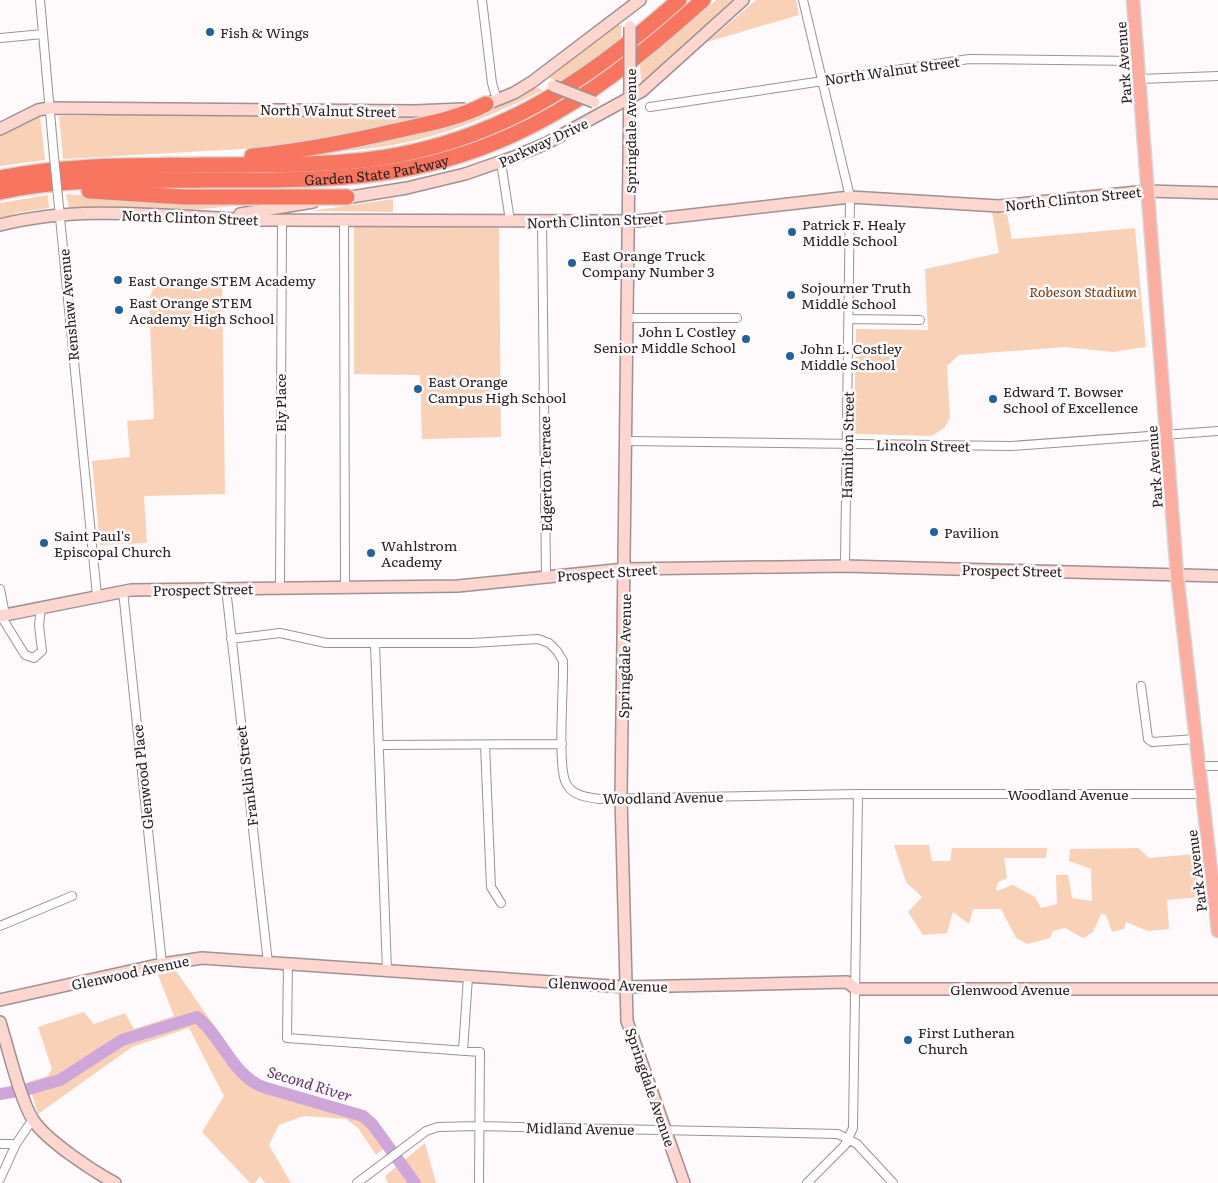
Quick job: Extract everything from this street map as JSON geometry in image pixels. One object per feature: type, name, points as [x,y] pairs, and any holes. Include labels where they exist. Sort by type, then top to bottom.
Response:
[{"type":"highway","name":"Garden State Parkway","points":[[0,178],[67,168],[342,162],[401,154],[459,140],[514,118],[562,92],[610,58],[679,0]]},
{"type":"highway","name":"Garden State Parkway","points":[[0,192],[100,182],[332,178],[387,172],[441,161],[499,142],[566,108],[621,70],[703,0]]},
{"type":"highway","points":[[151,166],[301,150],[445,120],[492,102]]},
{"type":"highway","points":[[28,188],[184,197],[347,197]]},
{"type":"main road","name":"Park Avenue","points":[[1133,0],[1177,575],[1218,931]]},
{"type":"street","name":"Renshaw Avenue","points":[[39,0],[97,596]]},
{"type":"street","points":[[482,0],[492,83],[492,102]]},
{"type":"street","name":"Parkway Drive","points":[[216,216],[418,185],[501,162],[547,142],[630,99],[653,81],[742,0]]},
{"type":"street","name":"Hamilton Street","points":[[803,0],[850,197],[845,566]]},
{"type":"street","name":"North Walnut Street","points":[[0,129],[38,110],[50,108],[461,110],[492,102],[532,82],[634,2]]},
{"type":"street","name":"Springdale Avenue","points":[[634,2],[630,26],[630,221],[621,797],[627,1021],[684,1183]]},
{"type":"street","points":[[0,38],[43,34]]},
{"type":"street","name":"North Walnut Street","points":[[650,107],[969,59],[1137,61]]},
{"type":"street","points":[[1139,79],[1218,76]]},
{"type":"street","points":[[532,82],[553,86],[594,102],[598,107],[598,111],[586,122]]},
{"type":"street","points":[[501,162],[510,221]]},
{"type":"street","name":"North Clinton Street","points":[[0,226],[28,219],[60,215],[216,216],[344,220],[630,221],[850,197],[999,206],[1147,191],[1218,193]]},
{"type":"street","name":"Ely Place","points":[[280,587],[282,219]]},
{"type":"street","points":[[344,220],[345,586]]},
{"type":"street","name":"Edgerton Terrace","points":[[542,222],[546,576]]},
{"type":"street","points":[[628,318],[737,318]]},
{"type":"street","points":[[849,319],[920,320]]},
{"type":"street","name":"Lincoln Street","points":[[627,441],[1012,446],[1218,431]]},
{"type":"street","name":"Prospect Street","points":[[2,616],[122,591],[345,586],[458,586],[625,569],[845,566],[1218,576]]},
{"type":"street","name":"Franklin Street","points":[[226,588],[268,963]]},
{"type":"street","points":[[0,589],[2,616],[25,655],[34,658],[40,654],[42,645],[39,625],[42,613],[41,608]]},
{"type":"street","name":"Glenwood Place","points":[[122,591],[162,964]]},
{"type":"street","name":"Woodland Avenue","points":[[231,639],[280,633],[326,644],[472,643],[526,639],[538,639],[549,643],[558,651],[563,661],[562,744],[566,783],[573,791],[583,797],[858,794],[1202,794]]},
{"type":"street","points":[[375,644],[387,971]]},
{"type":"street","points":[[1141,686],[1148,739],[1152,742],[1196,739]]},
{"type":"street","points":[[379,745],[485,746],[562,744]]},
{"type":"street","points":[[485,746],[491,888],[501,902]]},
{"type":"street","points":[[1199,766],[1218,766]]},
{"type":"street","points":[[807,1183],[849,1139],[853,1128],[858,794]]},
{"type":"street","points":[[0,926],[72,896]]},
{"type":"street","name":"Glenwood Avenue","points":[[0,1000],[162,964],[202,958],[626,987],[847,982],[856,989],[1218,989]]},
{"type":"street","points":[[288,964],[287,1038],[480,1052],[479,1183]]},
{"type":"street","points":[[463,1051],[468,977]]},
{"type":"street","points":[[0,1022],[24,1098],[33,1119],[42,1130],[81,1162],[115,1183]]},
{"type":"street","points":[[0,1179],[16,1144],[33,1119]]},
{"type":"street","name":"Midland Avenue","points":[[357,1183],[432,1128],[478,1126],[833,1133],[849,1139]]},
{"type":"street","points":[[849,1139],[893,1183]]},
{"type":"street","points":[[0,1144],[16,1144]]},
{"type":"green space","points":[[716,0],[737,0],[645,81],[641,82],[640,65]]},
{"type":"green space","points":[[756,0],[796,0],[799,15],[707,42]]},
{"type":"green space","points":[[615,25],[621,25],[622,42],[562,83],[549,78]]},
{"type":"green space","points":[[535,87],[543,90],[504,109],[464,125],[423,138],[360,150],[297,155]]},
{"type":"green space","points":[[257,113],[422,116],[423,122],[279,147],[63,159],[59,116]]},
{"type":"green space","points":[[40,116],[45,160],[0,166],[0,134]]},
{"type":"green space","points":[[66,194],[169,203],[289,201],[181,211],[70,211]]},
{"type":"green space","points":[[48,195],[49,208],[16,213],[0,221],[0,203]]},
{"type":"green space","points":[[393,199],[393,212],[310,211]]},
{"type":"green space","name":"Robeson Stadium","points":[[992,212],[1007,214],[1012,239],[1135,228],[1146,347],[1113,352],[1064,347],[959,355],[947,366],[950,418],[944,428],[932,436],[854,434],[856,329],[928,330],[925,269],[999,253]]},
{"type":"green space","points":[[354,225],[499,228],[501,437],[422,439],[420,375],[354,374]]},
{"type":"green space","points":[[222,276],[225,494],[144,496],[147,543],[100,545],[92,461],[130,457],[127,421],[154,419],[149,300],[154,287],[163,279]]},
{"type":"green space","points":[[894,845],[929,845],[932,861],[950,861],[952,848],[1047,848],[1046,858],[1004,858],[1007,878],[998,882],[996,891],[1013,885],[1035,897],[1041,908],[1057,904],[1056,875],[1068,875],[1072,898],[1092,901],[1091,869],[1069,861],[1070,849],[1138,848],[1149,858],[1195,854],[1200,897],[1167,900],[1169,929],[1148,931],[1126,922],[1124,929],[1112,932],[1106,915],[1101,914],[1093,932],[1083,938],[1065,928],[1053,931],[1050,938],[1027,944],[1016,938],[1001,909],[973,909],[969,924],[953,912],[947,933],[923,935],[908,912],[922,897],[906,882]]},
{"type":"green space","points":[[176,971],[250,1077],[360,1113],[386,1147],[376,1155],[358,1128],[346,1119],[304,1116],[279,1125],[269,1145],[291,1183],[265,1183],[260,1176],[255,1183],[250,1183],[202,1132],[224,1096],[189,1028],[132,1047],[38,1114],[28,1082],[48,1076],[52,1069],[38,1027],[84,1012],[94,1024],[125,1013],[134,1029],[174,1016],[158,975]]},
{"type":"green space","points":[[425,1143],[436,1183],[388,1183],[385,1176]]},
{"type":"waterway","name":"Second River","points":[[0,1094],[29,1089],[60,1080],[122,1040],[197,1017],[214,1035],[235,1065],[252,1081],[263,1087],[363,1116],[372,1124],[415,1183]]},
{"type":"place","name":"Fish & Wings","points":[[210,32]]},
{"type":"place","name":"Patrick F. Healy Middle School","points":[[792,232]]},
{"type":"place","name":"East Orange Truck Company Number 3","points":[[572,263]]},
{"type":"place","name":"East Orange STEM Academy","points":[[118,280]]},
{"type":"place","name":"Sojourner Truth Middle School","points":[[791,295]]},
{"type":"place","name":"East Orange STEM Academy High School","points":[[119,310]]},
{"type":"place","name":"John L Costley Senior Middle School","points":[[746,339]]},
{"type":"place","name":"John L. Costley Middle School","points":[[790,356]]},
{"type":"place","name":"East Orange Campus High School","points":[[418,389]]},
{"type":"place","name":"Edward T. Bowser School of Excellence","points":[[993,399]]},
{"type":"place","name":"Pavilion","points":[[934,532]]},
{"type":"place","name":"Saint Paul's Episcopal Church","points":[[44,543]]},
{"type":"place","name":"Wahlstrom Academy","points":[[371,553]]},
{"type":"place","name":"First Lutheran Church","points":[[908,1040]]}]
